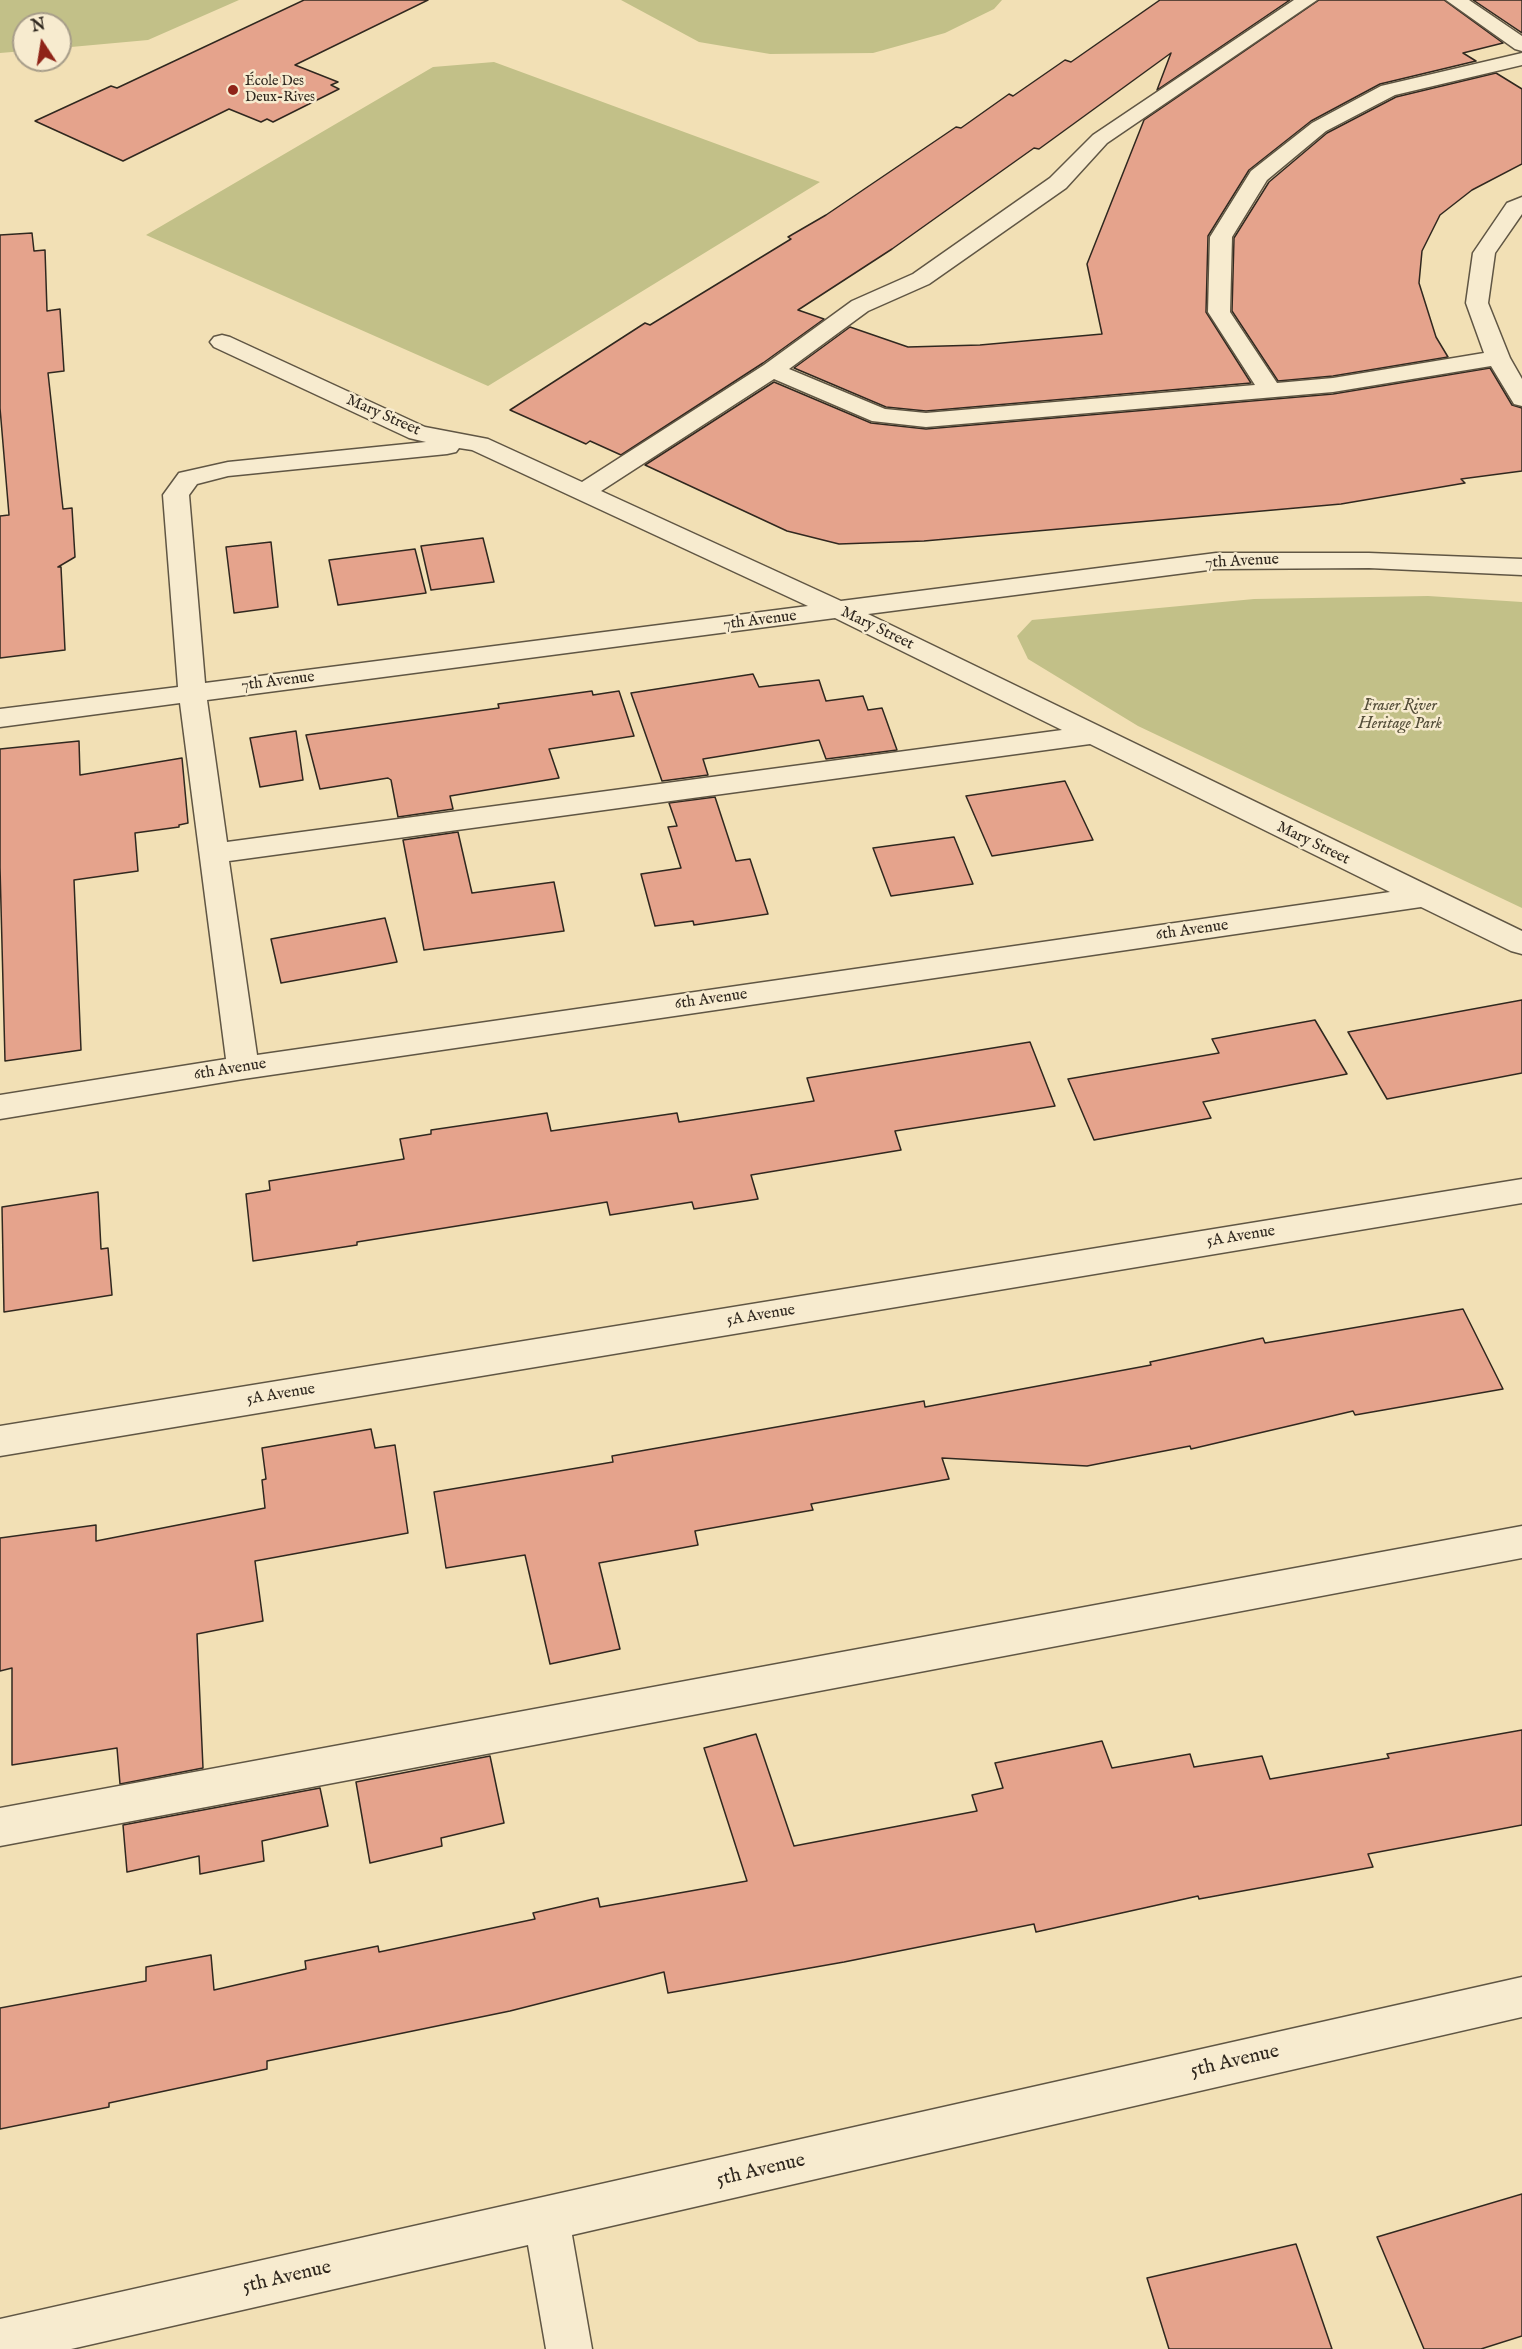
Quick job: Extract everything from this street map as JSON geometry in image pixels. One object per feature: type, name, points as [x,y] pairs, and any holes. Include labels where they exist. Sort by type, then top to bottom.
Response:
[{"type":"street","points":[[583,492],[772,370],[860,306],[921,279],[1058,183],[1100,139],[1307,0]]},
{"type":"street","points":[[1456,0],[1522,45]]},
{"type":"street","points":[[1270,390],[1220,312],[1221,237],[1259,176],[1319,127],[1388,90],[1522,59]]},
{"type":"street","points":[[1522,204],[1515,208],[1484,254],[1477,303],[1498,358],[1522,399]]},
{"type":"street","name":"Mary Street","points":[[222,342],[418,434],[479,444],[841,611],[1522,944]]},
{"type":"street","points":[[772,370],[881,416],[926,420],[1333,385],[1498,358]]},
{"type":"street","points":[[243,1068],[192,693],[176,495],[188,478],[228,469],[479,444]]},
{"type":"street","name":"7th Avenue","points":[[0,718],[1216,561],[1320,559],[1423,561],[1522,567]]},
{"type":"street","points":[[214,853],[1092,735]]},
{"type":"street","name":"6th Avenue","points":[[0,1107],[243,1068],[1422,897]]},
{"type":"street","name":"5A Avenue","points":[[0,1441],[1522,1191]]},
{"type":"street","points":[[0,1827],[1522,1542]]},
{"type":"street","name":"5th Avenue","points":[[0,2342],[547,2220],[1522,1996]]},
{"type":"street","points":[[547,2220],[569,2349]]},
{"type":"green space","points":[[0,0],[239,0],[148,40],[72,47],[72,12],[12,12],[12,52],[0,53]]},
{"type":"green space","points":[[621,0],[1002,0],[994,9],[945,33],[873,53],[770,54],[699,42]]},
{"type":"green space","points":[[494,62],[820,182],[488,386],[146,235],[433,67]]},
{"type":"green space","name":"Fraser River Heritage Park","points":[[1428,596],[1522,602],[1522,908],[1138,726],[1028,659],[1017,636],[1032,620],[1254,599]]},
{"type":"building","name":"École Des Deux-Rives","points":[[304,0],[428,0],[295,65],[338,82],[331,85],[339,89],[273,122],[267,119],[261,122],[229,109],[123,161],[35,121],[111,86],[117,88]]},
{"type":"building","points":[[1160,0],[1290,0],[1157,90],[1171,53],[1039,149],[1034,148],[892,249],[798,310],[824,319],[763,363],[621,455],[590,441],[586,444],[510,410],[645,323],[650,325],[791,239],[788,237],[826,215],[956,127],[961,128],[1009,94],[1013,96],[1065,60],[1071,62]]},
{"type":"building","points":[[1319,0],[1444,0],[1503,43],[1463,53],[1476,61],[1380,84],[1311,121],[1249,170],[1208,236],[1206,312],[1251,383],[926,411],[886,407],[794,368],[850,327],[908,347],[980,345],[1102,334],[1087,264],[1144,120]]},
{"type":"building","points":[[1473,0],[1522,0],[1522,33]]},
{"type":"building","points":[[1496,73],[1522,89],[1522,164],[1472,190],[1440,215],[1422,251],[1419,283],[1436,337],[1448,357],[1333,376],[1278,381],[1232,311],[1234,238],[1269,182],[1327,133],[1396,97]]},
{"type":"building","points":[[32,233],[34,251],[45,250],[47,311],[60,309],[64,371],[48,373],[63,509],[72,508],[75,557],[58,567],[61,567],[65,650],[0,658],[0,516],[9,515],[0,408],[0,235]]},
{"type":"building","points":[[1490,368],[1512,405],[1522,408],[1522,471],[1461,479],[1465,483],[1341,504],[924,541],[839,544],[787,531],[645,465],[774,382],[871,423],[926,429],[1333,394]]},
{"type":"building","points":[[483,538],[494,582],[431,590],[421,546]]},
{"type":"building","points":[[271,542],[278,607],[234,613],[226,547]]},
{"type":"building","points":[[415,549],[426,593],[338,605],[329,560]]},
{"type":"building","points":[[753,674],[759,687],[819,680],[826,701],[863,696],[868,710],[882,708],[897,750],[826,759],[819,740],[703,759],[708,775],[662,781],[631,693]]},
{"type":"building","points":[[592,691],[593,695],[619,691],[634,736],[549,749],[559,778],[450,796],[453,809],[398,817],[391,780],[388,778],[320,789],[306,735],[499,708],[498,704]]},
{"type":"building","points":[[296,731],[303,780],[260,787],[250,738]]},
{"type":"building","points":[[79,741],[80,775],[182,758],[188,823],[179,825],[179,827],[135,833],[138,871],[74,880],[81,1050],[5,1061],[0,867],[0,749]]},
{"type":"building","points":[[1065,781],[1093,840],[992,856],[966,796]]},
{"type":"building","points":[[715,797],[736,861],[750,859],[768,914],[694,925],[693,921],[655,926],[641,874],[681,868],[668,827],[677,826],[669,803]]},
{"type":"building","points":[[458,832],[472,893],[554,882],[564,931],[424,950],[403,840]]},
{"type":"building","points":[[954,837],[973,884],[891,896],[873,848]]},
{"type":"building","points":[[385,918],[397,962],[281,983],[271,939]]},
{"type":"building","points":[[1522,1000],[1522,1073],[1387,1099],[1348,1032]]},
{"type":"building","points":[[1315,1020],[1347,1074],[1203,1102],[1211,1118],[1094,1140],[1068,1079],[1219,1053],[1212,1039]]},
{"type":"building","points":[[1030,1042],[1055,1106],[895,1131],[901,1150],[751,1175],[758,1199],[694,1209],[692,1202],[610,1215],[607,1202],[253,1261],[246,1194],[270,1190],[269,1181],[404,1159],[400,1139],[431,1134],[431,1130],[547,1113],[551,1131],[677,1113],[679,1122],[814,1101],[807,1078]]},
{"type":"building","points":[[98,1192],[101,1249],[108,1248],[112,1295],[4,1312],[2,1207]]},
{"type":"building","points":[[1463,1309],[1503,1389],[1355,1415],[1353,1411],[1191,1449],[1190,1446],[1087,1466],[942,1458],[949,1479],[811,1504],[813,1510],[695,1531],[698,1545],[599,1563],[620,1649],[550,1664],[525,1555],[446,1568],[434,1492],[613,1462],[612,1456],[924,1401],[925,1407],[1151,1365],[1150,1362],[1263,1338],[1265,1343]]},
{"type":"building","points":[[371,1429],[375,1448],[395,1445],[408,1533],[255,1561],[263,1621],[197,1634],[203,1768],[120,1784],[117,1748],[12,1765],[12,1668],[0,1671],[0,1538],[96,1525],[96,1541],[265,1508],[262,1480],[266,1479],[262,1448]]},
{"type":"building","points":[[1522,1730],[1522,1825],[1368,1854],[1373,1867],[1199,1899],[1198,1896],[1036,1932],[1034,1924],[844,1962],[668,1993],[664,1972],[510,2011],[267,2061],[267,2069],[109,2103],[109,2107],[0,2129],[0,2008],[146,1981],[146,1967],[211,1955],[214,1990],[306,1969],[305,1961],[378,1946],[379,1952],[535,1919],[533,1913],[598,1898],[600,1907],[747,1881],[704,1748],[756,1734],[794,1846],[977,1811],[972,1795],[1003,1788],[995,1763],[1102,1741],[1112,1768],[1190,1754],[1194,1767],[1262,1756],[1270,1779],[1389,1758],[1387,1754]]},
{"type":"building","points":[[490,1756],[504,1823],[441,1838],[442,1846],[370,1863],[356,1782]]},
{"type":"building","points":[[320,1788],[328,1826],[262,1841],[264,1861],[200,1874],[199,1856],[127,1872],[123,1825]]},
{"type":"building","points":[[1522,2194],[1522,2336],[1481,2349],[1424,2349],[1377,2237]]},
{"type":"building","points":[[1296,2244],[1332,2349],[1169,2349],[1147,2278]]},
{"type":"place","name":"École Des Deux-Rives","points":[[233,90]]}]
